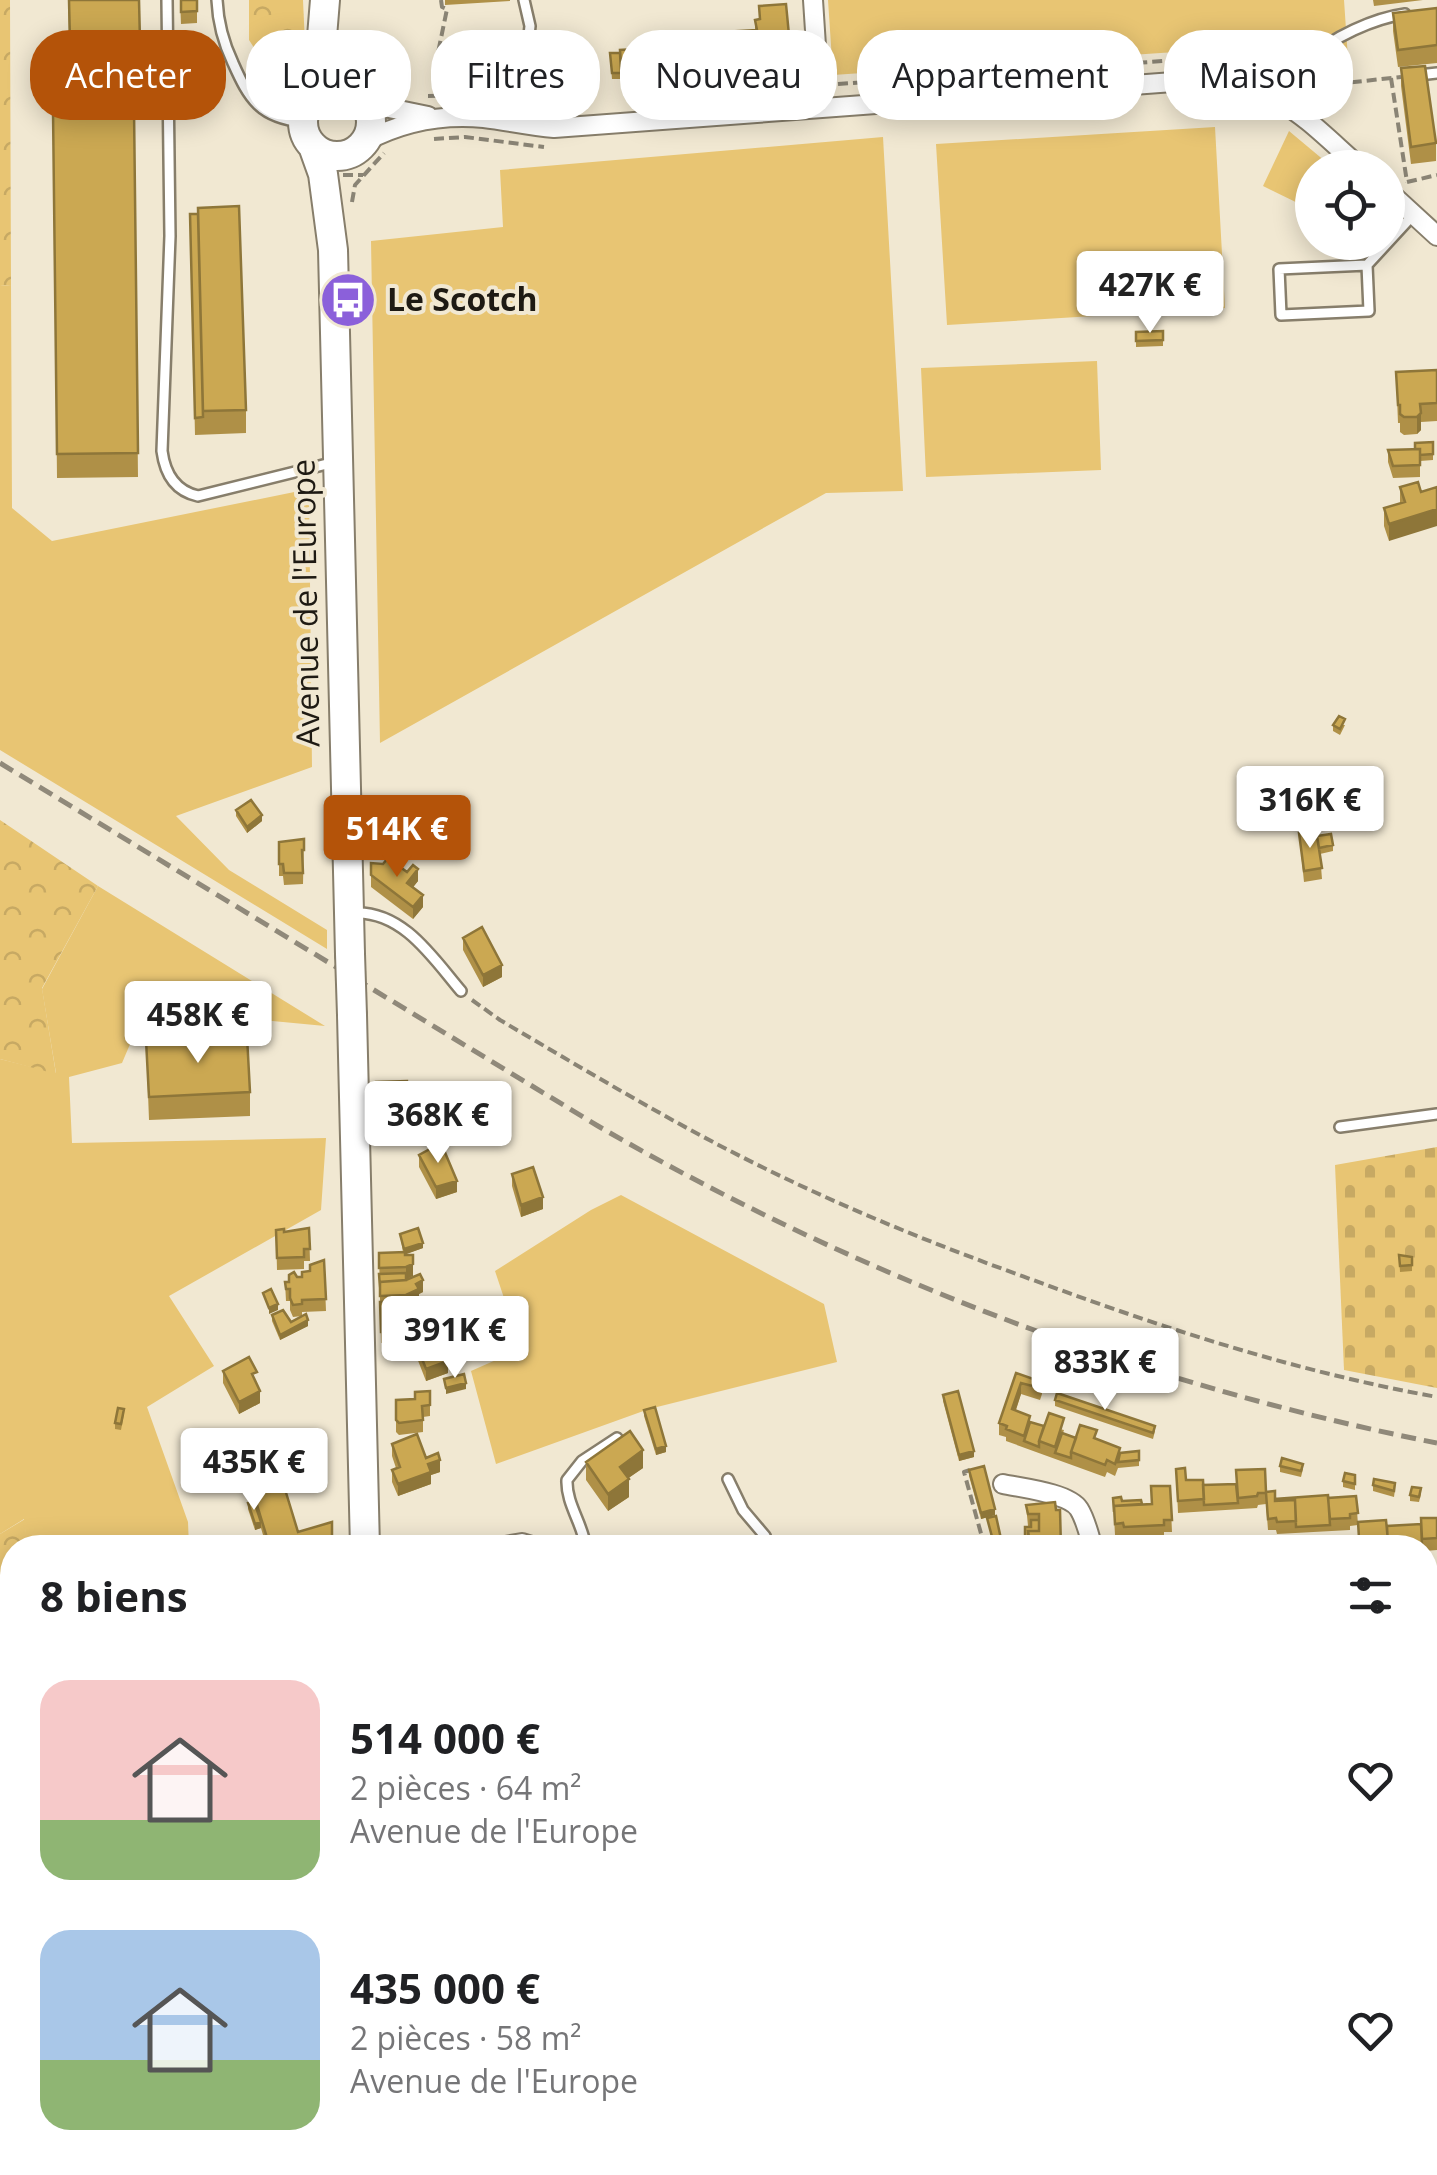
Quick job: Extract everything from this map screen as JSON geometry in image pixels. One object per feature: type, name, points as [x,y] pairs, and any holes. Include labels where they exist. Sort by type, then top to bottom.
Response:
[{"type":"main road","points":[[325,0],[320,61],[308,124],[324,153],[336,156],[360,146],[370,131],[371,120]]},
{"type":"main road","points":[[325,0],[332,30]]},
{"type":"main road","points":[[308,124],[309,120]]},
{"type":"main road","name":"Avenue de l'Europe","points":[[308,124],[324,181],[332,250],[366,1535]]},
{"type":"main road","name":"Avenue de l'Europe","points":[[332,250],[344,185],[360,146]]},
{"type":"street","points":[[812,0],[814,30]]},
{"type":"street","points":[[837,106],[1164,83]]},
{"type":"street","points":[[360,146],[401,126],[431,120]]},
{"type":"street","points":[[494,120],[554,128],[655,120]]},
{"type":"street","points":[[1307,120],[1340,150]]},
{"type":"street","points":[[1405,208],[1437,236]]},
{"type":"street","points":[[1004,1484],[1074,1502],[1089,1535]]},
{"type":"lane","points":[[168,0],[170,236],[162,451],[165,469],[177,486],[198,496],[338,461]]},
{"type":"lane","points":[[217,0],[222,37],[245,92],[266,111],[308,124]]},
{"type":"lane","points":[[524,0],[530,30]]},
{"type":"lane","points":[[1353,32],[1370,23],[1409,13]]},
{"type":"lane","points":[[1396,78],[1437,73]]},
{"type":"lane","points":[[1368,265],[1279,269],[1281,316],[1370,311],[1368,265],[1413,215]]},
{"type":"lane","points":[[349,913],[376,914],[397,924],[462,990]]},
{"type":"lane","points":[[1340,1127],[1437,1114]]},
{"type":"lane","points":[[584,1535],[568,1496],[567,1480],[582,1460],[616,1438]]},
{"type":"lane","points":[[728,1478],[743,1510],[764,1535]]},
{"type":"path","points":[[441,0],[446,9],[442,30]]},
{"type":"path","points":[[1396,78],[1407,182],[1437,175]]},
{"type":"path","points":[[462,990],[500,1020],[695,1132],[814,1192],[924,1239],[1069,1294],[1209,1340],[1330,1374],[1437,1397]]},
{"type":"path","points":[[981,1535],[964,1472],[988,1468],[1004,1484]]},
{"type":"green space","points":[[0,0],[10,0],[11,285],[0,286]]},
{"type":"green space","points":[[249,0],[303,0],[304,30],[249,30]]},
{"type":"green space","points":[[828,0],[1344,0],[1346,30],[1164,30],[1164,53],[1144,54],[1144,30],[857,30],[857,73],[837,75],[837,30],[830,30]]},
{"type":"green space","points":[[1215,127],[1225,308],[947,325],[936,144]]},
{"type":"green space","points":[[1289,131],[1312,150],[1295,150],[1295,202],[1263,186]]},
{"type":"green space","points":[[883,137],[903,491],[826,493],[380,743],[371,241],[503,227],[500,170]]},
{"type":"green space","points":[[11,285],[12,508],[52,541],[309,489],[312,767],[176,816],[229,870],[327,930],[327,949],[0,750],[0,286]]},
{"type":"green space","points":[[1097,361],[1101,470],[926,477],[921,368]]},
{"type":"green space","points":[[0,820],[98,886],[42,988],[56,1074],[0,1059]]},
{"type":"green space","points":[[98,886],[325,1026],[145,1009],[122,1063],[69,1077],[72,1143],[326,1138],[321,1210],[169,1296],[214,1366],[147,1407],[188,1522],[189,1535],[26,1535],[24,1519],[0,1534],[0,1059],[56,1073],[42,989]]},
{"type":"green space","points":[[1437,1147],[1437,1388],[1344,1370],[1335,1165]]},
{"type":"green space","points":[[621,1195],[824,1304],[837,1362],[649,1409],[496,1464],[471,1371],[521,1349],[495,1271]]},
{"type":"green space","points":[[25,1519],[26,1535],[0,1534]]},
{"type":"building","points":[[69,0],[139,0],[140,30],[70,30]]},
{"type":"building","points":[[181,0],[197,0],[197,11],[181,12]]},
{"type":"building","points":[[786,4],[789,30],[757,30],[759,6]]},
{"type":"building","points":[[1437,8],[1437,45],[1398,50],[1393,13]]},
{"type":"building","points":[[610,53],[620,53],[620,73],[612,73]]},
{"type":"building","points":[[1425,66],[1436,143],[1411,147],[1401,68]]},
{"type":"building","points":[[53,120],[134,120],[138,453],[57,454]]},
{"type":"building","points":[[239,206],[246,410],[203,411],[198,208]]},
{"type":"building","points":[[190,214],[198,214],[203,417],[195,418]]},
{"type":"building","points":[[1163,331],[1163,340],[1136,341],[1136,332]]},
{"type":"building","points":[[1437,370],[1437,403],[1420,404],[1417,417],[1400,414],[1396,372]]},
{"type":"building","points":[[1433,442],[1433,454],[1420,455],[1420,449],[1415,449],[1415,443]]},
{"type":"building","points":[[1420,449],[1420,465],[1393,466],[1388,450]]},
{"type":"building","points":[[1418,482],[1421,492],[1437,487],[1437,509],[1389,524],[1384,508],[1405,502],[1400,487]]},
{"type":"building","points":[[1339,716],[1345,719],[1340,729],[1333,725]]},
{"type":"building","points":[[251,800],[262,815],[247,827],[236,810]]},
{"type":"building","points":[[1316,830],[1322,868],[1304,871],[1299,833]]},
{"type":"building","points":[[1331,834],[1333,845],[1319,848],[1317,836]]},
{"type":"building","points":[[304,839],[303,873],[284,873],[283,864],[279,864],[279,842]]},
{"type":"building","points":[[388,858],[407,872],[413,865],[418,869],[407,883],[423,895],[413,907],[371,875],[371,863],[383,864]]},
{"type":"building","points":[[482,927],[502,965],[483,975],[463,938]]},
{"type":"building","points":[[247,1036],[250,1092],[149,1097],[146,1040]]},
{"type":"building","points":[[407,1081],[411,1127],[377,1130],[376,1082]]},
{"type":"building","points":[[441,1143],[457,1181],[436,1187],[419,1155]]},
{"type":"building","points":[[533,1167],[543,1197],[521,1205],[512,1174]]},
{"type":"building","points":[[309,1228],[310,1249],[304,1249],[304,1257],[277,1258],[276,1230]]},
{"type":"building","points":[[418,1228],[423,1243],[404,1249],[400,1234]]},
{"type":"building","points":[[379,1253],[413,1255],[413,1264],[379,1268]]},
{"type":"building","points":[[1399,1255],[1412,1257],[1412,1265],[1400,1266]]},
{"type":"building","points":[[324,1260],[326,1299],[302,1300],[302,1304],[293,1305],[285,1282],[289,1282],[289,1275],[294,1272],[302,1277],[302,1272],[310,1271],[310,1265]]},
{"type":"building","points":[[406,1273],[406,1280],[380,1282],[380,1288],[379,1274]]},
{"type":"building","points":[[420,1274],[423,1280],[416,1284],[419,1289],[406,1295],[380,1296],[380,1282],[406,1280]]},
{"type":"building","points":[[271,1289],[278,1304],[269,1308],[263,1293]]},
{"type":"building","points":[[406,1301],[406,1309],[412,1308],[407,1331],[381,1332],[380,1302]]},
{"type":"building","points":[[283,1310],[291,1322],[306,1314],[308,1320],[280,1335],[272,1315]]},
{"type":"building","points":[[424,1310],[429,1323],[423,1325],[419,1313]]},
{"type":"building","points":[[431,1327],[434,1336],[422,1342],[418,1333]]},
{"type":"building","points":[[438,1338],[448,1361],[426,1369],[417,1346]]},
{"type":"building","points":[[249,1357],[260,1391],[239,1402],[223,1371]]},
{"type":"building","points":[[1016,1373],[1042,1382],[1040,1388],[1021,1383],[1012,1409],[1030,1416],[1024,1436],[999,1423]]},
{"type":"building","points":[[464,1374],[466,1383],[446,1388],[444,1379]]},
{"type":"building","points":[[430,1391],[430,1405],[422,1406],[423,1420],[396,1420],[396,1400],[415,1399],[415,1392]]},
{"type":"building","points":[[958,1391],[974,1451],[959,1455],[943,1395]]},
{"type":"building","points":[[1057,1393],[1155,1426],[1153,1433],[1055,1400]]},
{"type":"building","points":[[655,1407],[666,1446],[656,1449],[644,1410]]},
{"type":"building","points":[[118,1408],[124,1409],[121,1424],[115,1423]]},
{"type":"building","points":[[1049,1413],[1064,1418],[1055,1447],[1039,1441]]},
{"type":"building","points":[[1030,1422],[1044,1426],[1039,1447],[1024,1441]]},
{"type":"building","points":[[1080,1425],[1097,1430],[1094,1438],[1120,1448],[1115,1464],[1107,1460],[1105,1465],[1071,1452]]},
{"type":"building","points":[[630,1431],[643,1450],[620,1467],[629,1479],[608,1494],[586,1462]]},
{"type":"building","points":[[1062,1433],[1076,1438],[1071,1458],[1055,1453]]},
{"type":"building","points":[[417,1434],[426,1458],[438,1453],[440,1460],[428,1464],[431,1472],[398,1484],[392,1470],[400,1467],[392,1444]]},
{"type":"building","points":[[259,1444],[259,1477],[236,1478],[235,1445]]},
{"type":"building","points":[[1139,1451],[1139,1460],[1118,1462],[1120,1453]]},
{"type":"building","points":[[1282,1458],[1303,1464],[1301,1471],[1280,1466]]},
{"type":"building","points":[[227,1465],[236,1465],[236,1482],[227,1482]]},
{"type":"building","points":[[984,1466],[995,1509],[981,1513],[969,1470]]},
{"type":"building","points":[[1185,1468],[1186,1480],[1203,1480],[1204,1499],[1178,1501],[1176,1469]]},
{"type":"building","points":[[1265,1469],[1266,1492],[1275,1491],[1275,1501],[1295,1500],[1296,1521],[1268,1519],[1266,1493],[1238,1498],[1236,1470]]},
{"type":"building","points":[[1345,1473],[1355,1475],[1355,1484],[1343,1481]]},
{"type":"building","points":[[1374,1479],[1395,1483],[1394,1491],[1373,1485]]},
{"type":"building","points":[[1236,1484],[1238,1503],[1204,1505],[1203,1485]]},
{"type":"building","points":[[284,1486],[298,1532],[332,1522],[332,1535],[266,1535],[254,1495]]},
{"type":"building","points":[[1151,1486],[1170,1486],[1172,1520],[1164,1520],[1164,1525],[1115,1524],[1114,1506],[1152,1504]]},
{"type":"building","points":[[1412,1487],[1421,1488],[1419,1497],[1410,1495]]},
{"type":"building","points":[[1328,1495],[1330,1525],[1296,1527],[1295,1500],[1275,1501],[1275,1499]]},
{"type":"building","points":[[1356,1496],[1358,1513],[1350,1514],[1350,1518],[1330,1519],[1328,1498]]},
{"type":"building","points":[[1121,1497],[1122,1501],[1141,1500],[1142,1504],[1114,1506],[1114,1512],[1113,1498]]},
{"type":"building","points":[[254,1501],[261,1522],[255,1524],[248,1503]]},
{"type":"building","points":[[1055,1502],[1056,1510],[1060,1510],[1061,1535],[1028,1535],[1028,1531],[1039,1531],[1039,1514],[1028,1514],[1026,1505]]},
{"type":"building","points":[[996,1516],[1000,1535],[992,1535],[987,1518]]},
{"type":"building","points":[[1421,1518],[1437,1518],[1437,1535],[1422,1535]]},
{"type":"building","points":[[1031,1520],[1039,1520],[1039,1531],[1028,1531],[1025,1535],[1025,1527],[1031,1527]]},
{"type":"building","points":[[1386,1520],[1387,1535],[1359,1535],[1358,1522]]},
{"type":"building","points":[[1421,1524],[1422,1535],[1387,1535],[1387,1526]]},
{"type":"railway","points":[[0,763],[598,1126],[797,1231],[1004,1319],[1111,1357],[1327,1419],[1437,1443]]},
{"type":"place","name":"Le Scotch","points":[[348,300]]}]
